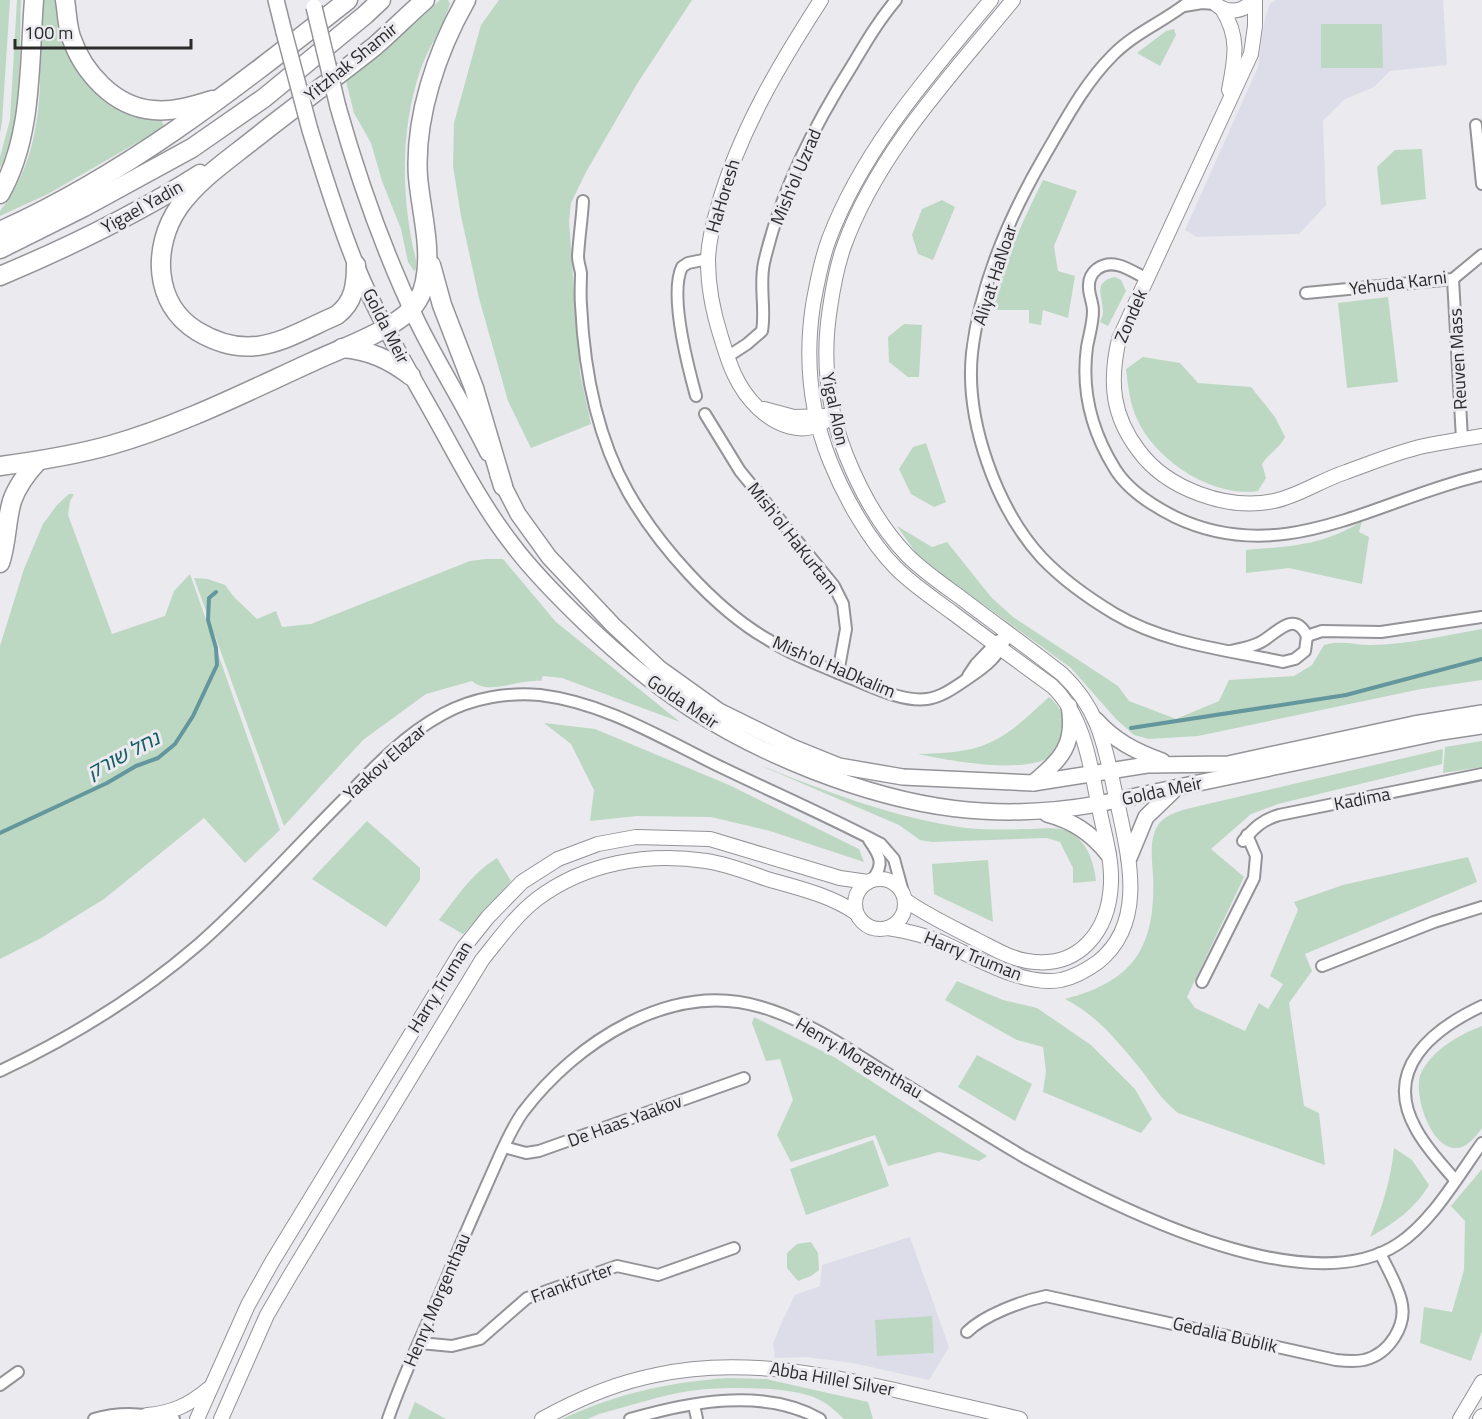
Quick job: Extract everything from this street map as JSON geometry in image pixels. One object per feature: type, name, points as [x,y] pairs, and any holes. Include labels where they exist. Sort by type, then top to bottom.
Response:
[{"type":"highway","points":[[0,194],[15,156],[24,119],[34,0]]},
{"type":"highway","points":[[65,0],[71,35],[79,56],[100,84],[117,98],[153,110],[176,110],[215,99],[230,92]]},
{"type":"highway","points":[[0,231],[90,186],[158,143],[230,92],[348,0]]},
{"type":"highway","name":"Yitzhak Shamir","points":[[264,98],[366,15],[381,0]]},
{"type":"highway","name":"Yitzhak Shamir","points":[[275,122],[375,45],[425,0]]},
{"type":"highway","points":[[465,0],[432,78],[419,139],[418,175],[427,249],[440,298],[480,406],[502,486]]},
{"type":"highway","name":"Yigael Yadin","points":[[0,249],[74,213],[192,148],[264,98]]},
{"type":"highway","points":[[275,122],[201,183],[173,216],[162,246],[160,262],[161,278],[172,306],[193,328],[218,342],[242,348],[264,346],[344,310],[355,290],[356,265]]},
{"type":"highway","name":"Yigael Yadin","points":[[0,276],[92,234],[172,191],[275,122]]},
{"type":"highway","points":[[0,466],[38,461],[110,445],[156,430],[218,405],[385,328],[411,309],[422,293],[427,249]]},
{"type":"highway","points":[[342,348],[371,352],[388,360],[411,376]]},
{"type":"highway","points":[[0,562],[4,552],[12,500],[18,487],[38,461]]},
{"type":"main road","name":"Golda Meir","points":[[276,0],[310,130],[356,265],[385,328],[485,504],[512,544],[560,599],[633,667],[687,708],[738,738],[832,778],[868,790],[943,808],[973,812],[1035,812],[1117,801],[1442,732],[1482,726]]},
{"type":"main road","name":"Golda Meir","points":[[313,4],[354,164],[383,246],[411,309],[482,442],[502,486],[529,530],[579,590],[637,649],[659,668],[719,711],[792,747],[839,766],[903,777],[1033,783],[1147,765],[1228,764],[1413,724],[1482,712]]},
{"type":"main road","points":[[1033,783],[1065,752],[1071,730],[1069,706]]},
{"type":"main road","points":[[1096,720],[1125,746],[1171,764]]},
{"type":"main road","points":[[1129,858],[1146,817],[1177,788]]},
{"type":"main road","points":[[1035,812],[1078,825],[1108,854]]},
{"type":"street","name":"HaHoresh","points":[[821,0],[771,83],[740,144],[719,203],[708,259],[714,316],[738,384],[754,404],[769,411],[817,420],[833,416]]},
{"type":"street","name":"Mish'ol Uzrad","points":[[727,357],[762,331],[761,286],[764,266],[776,218],[788,186],[836,90],[875,27],[896,0]]},
{"type":"street","name":"Yigal Alon","points":[[992,0],[889,128],[839,214],[824,255],[810,323],[809,375],[817,420],[825,448],[840,484],[885,555],[912,582],[1052,686],[1069,706],[1086,748],[1093,775]]},
{"type":"street","name":"Yigal Alon","points":[[1013,0],[940,88],[898,145],[854,221],[840,259],[827,325],[826,373],[840,442],[855,476],[878,516],[898,545],[922,569],[1073,684],[1090,707],[1096,720],[1117,801]]},
{"type":"street","points":[[1216,4],[1236,11],[1244,9],[1254,0]]},
{"type":"street","name":"Zondek","points":[[1254,0],[1255,26],[1251,54],[1119,339],[1114,372],[1115,403],[1124,429],[1144,459],[1157,470],[1189,489],[1242,503],[1275,501],[1340,474],[1412,450],[1482,436]]},
{"type":"street","name":"Aliyat HaNoar","points":[[1216,4],[1187,3],[1131,39],[1112,56],[1085,89],[1028,185],[1004,238],[983,301],[972,353],[972,390],[984,453],[1012,514],[1041,557],[1088,596],[1116,615],[1175,640],[1283,662],[1289,662],[1305,651],[1307,636],[1300,627],[1288,624],[1262,642],[1231,651]]},
{"type":"street","name":"Zondek","points":[[1216,4],[1231,22],[1235,38],[1225,111]]},
{"type":"street","points":[[1476,125],[1482,184]]},
{"type":"street","name":"Mish'ol HaDkalim","points":[[583,201],[578,258],[581,271],[584,339],[592,393],[600,422],[610,454],[628,492],[672,555],[700,585],[735,617],[782,648],[880,690],[910,698],[927,699],[958,686],[1009,633]]},
{"type":"street","name":"Yehuda Karni","points":[[1306,294],[1453,279],[1482,255]]},
{"type":"street","points":[[696,396],[684,354],[678,283],[682,267],[688,263],[708,259]]},
{"type":"street","points":[[1147,279],[1112,263],[1099,268],[1090,278],[1088,287],[1093,312],[1084,383],[1089,411],[1106,455],[1119,475],[1131,487],[1166,512],[1202,528],[1227,533],[1248,536],[1287,534],[1326,526],[1482,475]]},
{"type":"street","name":"Reuven Mass","points":[[1453,279],[1462,440]]},
{"type":"street","name":"Mish'ol HaKurtam","points":[[705,414],[740,471],[834,586],[843,604],[846,629],[838,673]]},
{"type":"street","name":"Aliyat HaNoar","points":[[1307,636],[1322,631],[1381,632],[1482,617]]},
{"type":"street","name":"Yaakov Elazar","points":[[0,1071],[48,1047],[99,1017],[176,963],[223,922],[380,762],[412,733],[445,712],[477,700],[508,695],[539,695],[596,708],[622,719],[881,844],[894,859],[904,896]]},
{"type":"street","name":"Kadima","points":[[1202,982],[1254,878],[1256,856],[1245,838],[1255,826],[1279,815],[1482,774]]},
{"type":"street","name":"Harry Truman","points":[[904,896],[928,915],[1012,957],[1039,962],[1053,961],[1074,954],[1095,936],[1102,925],[1108,910],[1111,883],[1108,854],[1093,775]]},
{"type":"street","name":"Harry Truman","points":[[888,928],[918,934],[1021,976],[1039,980],[1059,980],[1092,967],[1114,946],[1127,919],[1131,891],[1129,858],[1117,801]]},
{"type":"street","name":"Harry Truman","points":[[196,1419],[248,1305],[267,1271],[462,950],[488,917],[522,882],[558,859],[598,844],[636,837],[710,839],[840,878],[870,881]]},
{"type":"street","points":[[867,837],[879,859],[879,871],[859,890],[856,897],[856,913],[860,920],[869,927],[880,930],[888,928],[896,924],[903,915],[904,896],[898,886],[888,880],[870,881]]},
{"type":"street","name":"Harry Truman","points":[[221,1419],[267,1315],[309,1243],[482,960],[504,931],[536,900],[568,879],[604,865],[638,859],[679,859],[706,861],[733,868],[833,899],[856,913]]},
{"type":"street","points":[[1322,966],[1434,922],[1482,907]]},
{"type":"street","name":"Henry Morgenthau","points":[[388,1419],[468,1226],[522,1113],[562,1068],[604,1036],[646,1014],[670,1007],[711,1000],[736,1001],[761,1007],[804,1024],[833,1039],[1024,1158],[1094,1194],[1223,1246],[1284,1260],[1334,1264],[1380,1253],[1399,1244],[1436,1206],[1482,1143]]},
{"type":"street","points":[[1455,1179],[1431,1151],[1414,1126],[1405,1091],[1405,1076],[1411,1063],[1428,1041],[1451,1023],[1482,1006]]},
{"type":"street","name":"De Haas Yaakov","points":[[504,1147],[526,1154],[539,1151],[744,1078]]},
{"type":"street","name":"Frankfurter","points":[[420,1343],[452,1346],[480,1339],[527,1298],[617,1266],[658,1275],[734,1248]]},
{"type":"street","name":"Gedalia Bublik","points":[[967,1332],[976,1322],[1032,1298],[1046,1296],[1336,1360],[1351,1362],[1364,1360],[1376,1356],[1393,1341],[1401,1323],[1403,1310],[1401,1299],[1380,1253]]},
{"type":"street","name":"Abba Hillel Silver","points":[[542,1419],[591,1394],[657,1374],[762,1367],[843,1379],[1020,1419]]},
{"type":"street","points":[[0,1385],[18,1372]]},
{"type":"street","points":[[1460,1419],[1482,1382]]},
{"type":"street","points":[[94,1419],[112,1414],[165,1413],[192,1402],[210,1388]]},
{"type":"street","points":[[630,1419],[649,1413],[694,1405],[760,1400],[801,1409],[820,1419]]},
{"type":"street","points":[[694,1405],[697,1419]]},
{"type":"street","points":[[649,1413],[669,1419]]},
{"type":"street","points":[[147,1414],[174,1419]]},
{"type":"shaded area","points":[[1276,0],[1443,0],[1447,65],[1390,71],[1374,87],[1345,99],[1323,121],[1326,205],[1299,234],[1197,237],[1185,230],[1258,67],[1265,18],[1270,4]]},
{"type":"shaded area","points":[[910,1237],[949,1347],[929,1380],[853,1363],[806,1357],[775,1358],[773,1344],[795,1295],[820,1286],[822,1265]]},
{"type":"green space","points":[[0,0],[10,0],[0,133]]},
{"type":"green space","points":[[17,0],[21,0],[17,109],[8,150],[0,168],[0,157],[10,120]]},
{"type":"green space","points":[[41,0],[57,0],[59,24],[123,110],[142,119],[161,118],[164,127],[48,194],[0,216],[0,211],[25,167],[34,135],[40,84],[38,47]]},
{"type":"green space","points":[[440,0],[448,0],[450,4],[420,71],[413,94],[406,141],[405,189],[416,260],[414,271],[408,262],[401,229],[382,181],[371,143],[354,113],[346,81],[383,52]]},
{"type":"green space","points":[[499,0],[692,0],[637,84],[586,172],[571,203],[569,221],[580,373],[591,424],[531,448],[508,401],[479,298],[461,216],[453,166],[454,123],[481,25]]},
{"type":"green space","points":[[1321,24],[1382,24],[1383,68],[1321,68]]},
{"type":"green space","points":[[1174,29],[1176,35],[1160,66],[1137,53],[1166,31]]},
{"type":"green space","points":[[1422,149],[1426,199],[1381,205],[1377,167],[1395,150]]},
{"type":"green space","points":[[1043,180],[1077,191],[1054,246],[1058,271],[1075,276],[1068,318],[1043,310],[1041,325],[1029,323],[1029,310],[992,310],[1014,243]]},
{"type":"green space","points":[[942,200],[955,207],[933,260],[918,254],[912,235],[922,209]]},
{"type":"green space","points":[[1115,277],[1121,280],[1126,291],[1108,326],[1100,322],[1103,307],[1100,291],[1103,283]]},
{"type":"green space","points":[[1388,297],[1398,382],[1347,388],[1338,303]]},
{"type":"green space","points":[[904,324],[922,325],[919,377],[908,377],[889,362],[888,337]]},
{"type":"green space","points":[[1143,357],[1180,363],[1198,383],[1251,387],[1275,417],[1285,437],[1262,464],[1266,478],[1258,491],[1240,492],[1204,482],[1171,462],[1157,449],[1137,419],[1126,369]]},
{"type":"green space","points":[[926,443],[946,502],[934,507],[911,494],[899,469],[913,447]]},
{"type":"green space","points":[[69,494],[74,494],[70,501],[68,515],[112,634],[165,616],[174,591],[190,574],[280,830],[245,863],[204,818],[104,899],[41,938],[0,959],[0,646],[24,569],[43,524],[57,505]]},
{"type":"green space","points":[[1362,521],[1359,532],[1369,537],[1362,584],[1289,568],[1246,573],[1246,550],[1292,546],[1320,540]]},
{"type":"green space","points":[[897,526],[932,547],[947,542],[991,597],[1013,617],[1118,686],[1129,701],[1176,719],[1219,701],[1229,680],[1294,676],[1312,665],[1324,645],[1330,644],[1398,643],[1482,629],[1482,680],[1421,689],[1198,736],[1149,739],[1134,735],[1116,719],[1071,668],[916,553]]},
{"type":"green space","points":[[503,559],[556,622],[680,722],[562,678],[543,676],[541,681],[495,687],[486,687],[472,681],[426,694],[363,740],[284,826],[194,578],[208,579],[225,585],[257,619],[276,611],[282,627],[311,624],[470,561]]},
{"type":"green space","points":[[1049,697],[1062,713],[1065,734],[1059,750],[1045,759],[1026,764],[1002,765],[953,761],[918,754],[946,753],[983,746],[1014,728]]},
{"type":"green space","points":[[544,723],[595,729],[729,785],[859,849],[864,862],[770,831],[711,817],[637,816],[590,821],[594,790],[571,744]]},
{"type":"green space","points":[[1482,741],[1482,767],[1443,773],[1445,747]]},
{"type":"green space","points":[[1443,749],[1442,764],[1278,804],[1251,814],[1211,849],[1244,877],[1187,997],[1195,1008],[1245,1031],[1259,1003],[1268,1009],[1283,984],[1270,976],[1298,910],[1294,902],[1343,885],[1468,857],[1477,882],[1305,954],[1312,971],[1289,1003],[1304,1106],[1319,1113],[1325,1165],[1178,1113],[1107,1030],[1087,1013],[1065,999],[1109,982],[1124,971],[1136,957],[1145,941],[1153,900],[1153,836],[1158,825],[1167,817],[1199,806]]},
{"type":"green space","points":[[757,764],[854,800],[928,821],[973,829],[1052,828],[1064,830],[1078,838],[1088,851],[1096,881],[1073,883],[1073,868],[1060,842],[1047,838],[932,842],[920,840],[899,825]]},
{"type":"green space","points":[[367,821],[420,868],[420,880],[386,927],[312,879]]},
{"type":"green space","points":[[497,858],[511,881],[463,934],[439,920],[472,878]]},
{"type":"green space","points":[[988,860],[993,922],[934,894],[932,864]]},
{"type":"green space","points":[[957,981],[1003,1000],[1037,1008],[1091,1045],[1135,1089],[1152,1119],[1141,1133],[1043,1092],[1046,1071],[1043,1047],[1017,1040],[945,1000]]},
{"type":"green space","points":[[754,1017],[834,1057],[987,1156],[979,1161],[939,1152],[888,1166],[875,1135],[791,1162],[777,1135],[793,1100],[780,1059],[766,1061],[752,1023]]},
{"type":"green space","points":[[1482,1026],[1482,1128],[1465,1146],[1451,1148],[1433,1133],[1427,1121],[1419,1094],[1421,1073],[1432,1057],[1447,1044]]},
{"type":"green space","points":[[977,1055],[1032,1084],[1015,1121],[958,1087]]},
{"type":"green space","points":[[873,1140],[889,1186],[806,1215],[790,1169]]},
{"type":"green space","points":[[1394,1148],[1412,1160],[1429,1185],[1417,1202],[1403,1215],[1370,1237],[1385,1194]]},
{"type":"green space","points":[[1482,1169],[1482,1331],[1471,1361],[1420,1343],[1424,1307],[1452,1312],[1464,1270],[1465,1221],[1451,1206]]},
{"type":"green space","points":[[811,1242],[818,1253],[819,1270],[798,1281],[787,1268],[787,1253],[797,1244]]},
{"type":"green space","points":[[932,1316],[934,1353],[877,1356],[875,1320]]},
{"type":"green space","points":[[728,1378],[766,1379],[868,1402],[873,1419],[844,1419],[818,1399],[791,1392],[773,1389],[718,1388],[689,1391],[644,1401],[588,1419],[562,1419],[622,1396],[663,1386]]},
{"type":"green space","points":[[415,1402],[446,1419],[408,1419]]},
{"type":"waterway","name":"נחל שורק","points":[[0,833],[107,783],[136,766],[158,758],[175,744],[193,716],[217,665],[216,648],[208,620],[209,598],[216,592]]},
{"type":"waterway","points":[[1131,728],[1346,695],[1482,659]]}]
